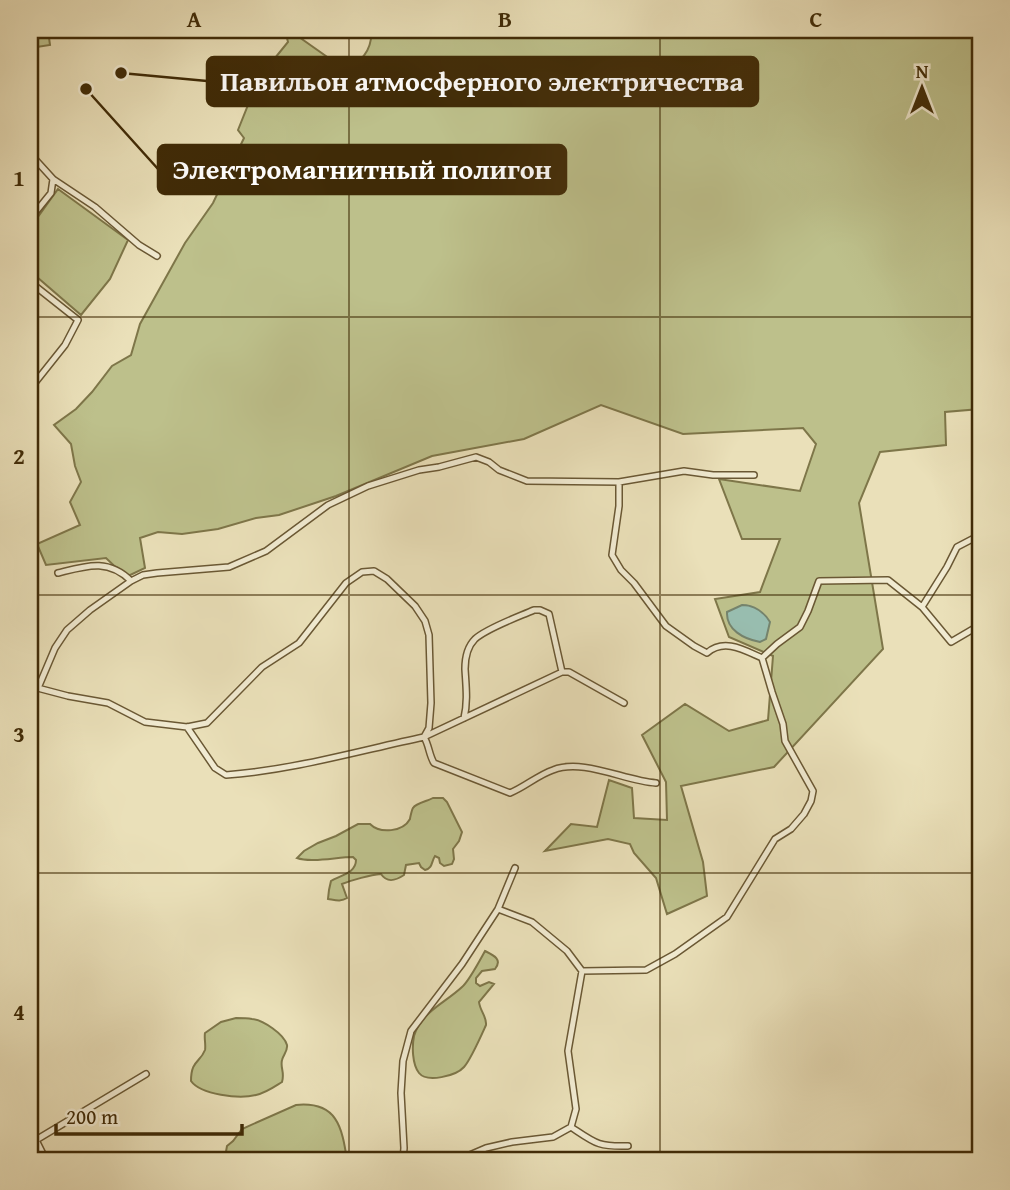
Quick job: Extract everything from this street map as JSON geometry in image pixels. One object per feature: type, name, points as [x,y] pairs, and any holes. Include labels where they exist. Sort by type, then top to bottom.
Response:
[{"type":"street","points":[[30,142],[33,157],[53,179],[95,207],[139,245],[157,256]]},
{"type":"street","points":[[30,219],[51,193],[53,179]]},
{"type":"street","points":[[30,282],[78,320],[65,345],[30,390]]},
{"type":"street","points":[[38,688],[55,648],[67,630],[131,581],[157,573],[229,567],[266,551],[328,505],[368,486],[419,470],[476,457],[527,481],[619,482],[684,471],[713,475],[754,475]]},
{"type":"street","points":[[582,971],[646,971],[727,918],[775,839],[791,829],[804,814],[813,791],[785,741],[783,724],[762,658],[724,644],[707,653],[694,646],[666,626],[621,570],[612,555],[619,506],[619,482]]},
{"type":"street","points":[[922,607],[957,547],[980,535]]},
{"type":"street","points":[[58,573],[89,565],[104,566],[121,571],[131,581]]},
{"type":"street","points":[[30,686],[108,703],[145,722],[187,727],[207,723],[262,667],[299,643],[346,583],[362,572],[374,571],[387,579],[415,606],[425,621],[429,635],[430,712],[429,728],[424,737]]},
{"type":"street","points":[[762,658],[800,627],[818,581],[888,580],[922,607],[951,642],[980,625]]},
{"type":"street","points":[[464,718],[467,707],[465,660],[474,640],[485,632],[534,610],[549,614],[562,672]]},
{"type":"street","points":[[187,727],[215,768],[226,775],[300,766],[424,737],[562,672],[569,672],[624,703]]},
{"type":"street","points":[[424,737],[434,763],[510,793],[554,769],[571,767],[588,768],[641,782],[656,783]]},
{"type":"street","points":[[403,1160],[403,1060],[411,1031],[462,964],[498,909],[515,867]]},
{"type":"street","points":[[458,1160],[486,1147],[553,1137],[571,1127],[576,1109],[568,1051],[582,971],[566,951],[532,922],[498,909]]},
{"type":"street","points":[[36,1140],[146,1074]]},
{"type":"street","points":[[571,1127],[596,1144],[609,1147],[628,1146]]},
{"type":"street","points":[[30,1132],[46,1160]]},
{"type":"green space","points":[[30,30],[48,30],[50,45],[30,48]]},
{"type":"green space","points":[[285,30],[289,30],[340,68],[364,56],[370,45],[372,30],[980,30],[980,409],[945,412],[946,445],[880,452],[859,503],[883,649],[774,767],[681,786],[703,862],[707,896],[667,914],[656,878],[634,853],[630,844],[608,839],[545,851],[571,824],[597,827],[609,780],[632,788],[634,818],[667,820],[666,782],[642,735],[685,704],[729,731],[768,720],[773,656],[729,637],[715,599],[760,592],[780,539],[742,539],[719,479],[800,491],[816,444],[803,428],[683,434],[601,405],[524,439],[432,456],[336,496],[279,515],[256,518],[218,529],[182,534],[158,532],[140,538],[145,568],[126,577],[106,558],[46,565],[37,544],[80,525],[70,502],[81,482],[71,444],[54,425],[76,409],[112,366],[131,355],[140,324],[185,243],[213,203],[244,138],[238,130],[258,80],[273,74],[275,58],[288,42]]},
{"type":"green space","points":[[58,189],[128,240],[110,279],[81,315],[30,271],[30,228]]},
{"type":"green space","points":[[433,798],[443,798],[447,802],[462,832],[453,849],[452,864],[444,866],[435,856],[428,869],[425,870],[419,863],[406,865],[404,875],[394,880],[386,879],[381,874],[351,881],[342,884],[347,898],[338,900],[328,899],[331,881],[351,871],[356,860],[353,857],[317,860],[297,858],[318,843],[358,824],[370,824],[385,830],[402,827],[410,819],[415,806]]},
{"type":"green space","points":[[485,951],[496,958],[498,963],[495,969],[482,971],[476,978],[476,983],[480,986],[489,982],[494,984],[479,1002],[486,1025],[476,1047],[464,1067],[455,1073],[435,1078],[423,1076],[415,1065],[413,1055],[413,1040],[417,1028],[428,1014],[465,984]]},
{"type":"green space","points":[[236,1018],[257,1020],[267,1025],[282,1036],[287,1045],[282,1063],[282,1082],[260,1094],[221,1095],[203,1090],[191,1081],[194,1065],[205,1050],[205,1033],[221,1022]]},
{"type":"green space","points":[[296,1105],[321,1107],[329,1112],[343,1137],[347,1160],[229,1160],[225,1157],[227,1146],[242,1129]]},
{"type":"green space","points":[[499,1157],[551,1157],[550,1160],[484,1160]]},
{"type":"shaded area","points":[[742,605],[755,608],[768,618],[770,622],[766,639],[754,641],[742,636],[729,624],[727,612]]},
{"type":"place","name":"Павильон атмосферного электричества","points":[[121,73]]},
{"type":"place","name":"Электромагнитный полигон","points":[[86,89]]}]
